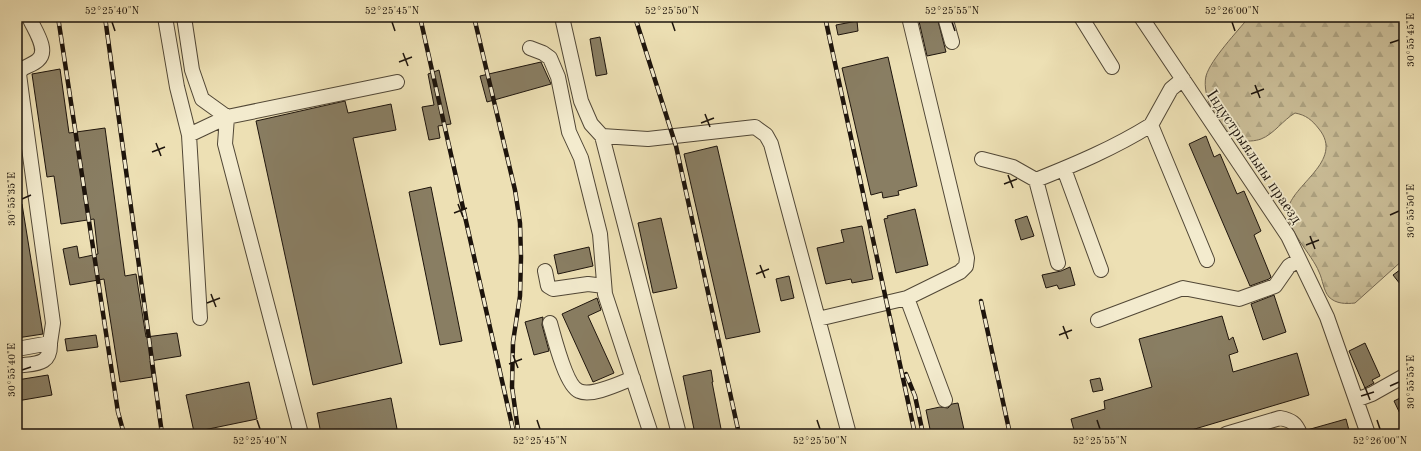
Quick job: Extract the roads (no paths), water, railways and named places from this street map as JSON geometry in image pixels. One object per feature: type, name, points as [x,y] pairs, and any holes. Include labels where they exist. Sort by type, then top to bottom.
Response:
[{"type":"street","points":[[17,366],[42,362],[48,358],[51,354],[50,343],[53,323],[20,98],[19,74],[22,69],[37,62],[41,58],[42,52],[37,34],[29,17]]},
{"type":"street","points":[[165,17],[177,87],[189,135],[200,318]]},
{"type":"street","points":[[184,17],[192,70],[202,99],[228,117]]},
{"type":"street","points":[[562,17],[581,101],[591,124],[602,136],[679,434]]},
{"type":"street","points":[[818,319],[908,298],[960,272],[966,266],[967,258],[909,17]]},
{"type":"street","points":[[945,17],[952,42]]},
{"type":"street","points":[[1081,17],[1112,67]]},
{"type":"street","name":"Індустрыяльны праезд","points":[[1141,17],[1288,236],[1328,318],[1368,434]]},
{"type":"street","points":[[530,48],[544,53],[550,58],[558,76],[567,126],[581,158],[603,246],[605,294],[651,434]]},
{"type":"street","points":[[1036,180],[1123,142],[1151,125],[1171,89],[1183,79]]},
{"type":"street","points":[[189,135],[228,117],[397,82]]},
{"type":"street","points":[[228,117],[225,144],[301,434]]},
{"type":"street","points":[[1151,125],[1207,260]]},
{"type":"street","points":[[602,136],[648,139],[755,127],[762,130],[771,144],[849,434]]},
{"type":"street","points":[[982,159],[1013,167],[1036,180],[1058,263]]},
{"type":"street","points":[[1064,169],[1101,270]]},
{"type":"street","points":[[1098,320],[1183,288],[1239,299],[1275,286],[1289,266],[1299,260]]},
{"type":"street","points":[[544,271],[548,286],[553,289],[588,284],[604,286]]},
{"type":"street","points":[[908,298],[945,400]]},
{"type":"street","points":[[550,323],[556,348],[573,386],[579,391],[588,392],[601,390],[633,378]]},
{"type":"street","points":[[17,349],[50,343]]},
{"type":"street","points":[[1356,400],[1372,394],[1404,376]]},
{"type":"street","points":[[1226,434],[1280,418],[1288,419],[1295,424],[1300,434]]},
{"type":"railway","points":[[58,17],[118,412],[124,434]]},
{"type":"railway","points":[[105,17],[162,434]]},
{"type":"railway","points":[[420,17],[514,434]]},
{"type":"railway","points":[[474,17],[515,190],[520,223],[520,296],[513,342],[512,387],[518,430]]},
{"type":"railway","points":[[635,17],[676,146],[739,434]]},
{"type":"railway","points":[[825,17],[915,434]]},
{"type":"railway","points":[[981,301],[1010,434]]},
{"type":"railway","points":[[906,374],[915,396],[923,434]]}]
